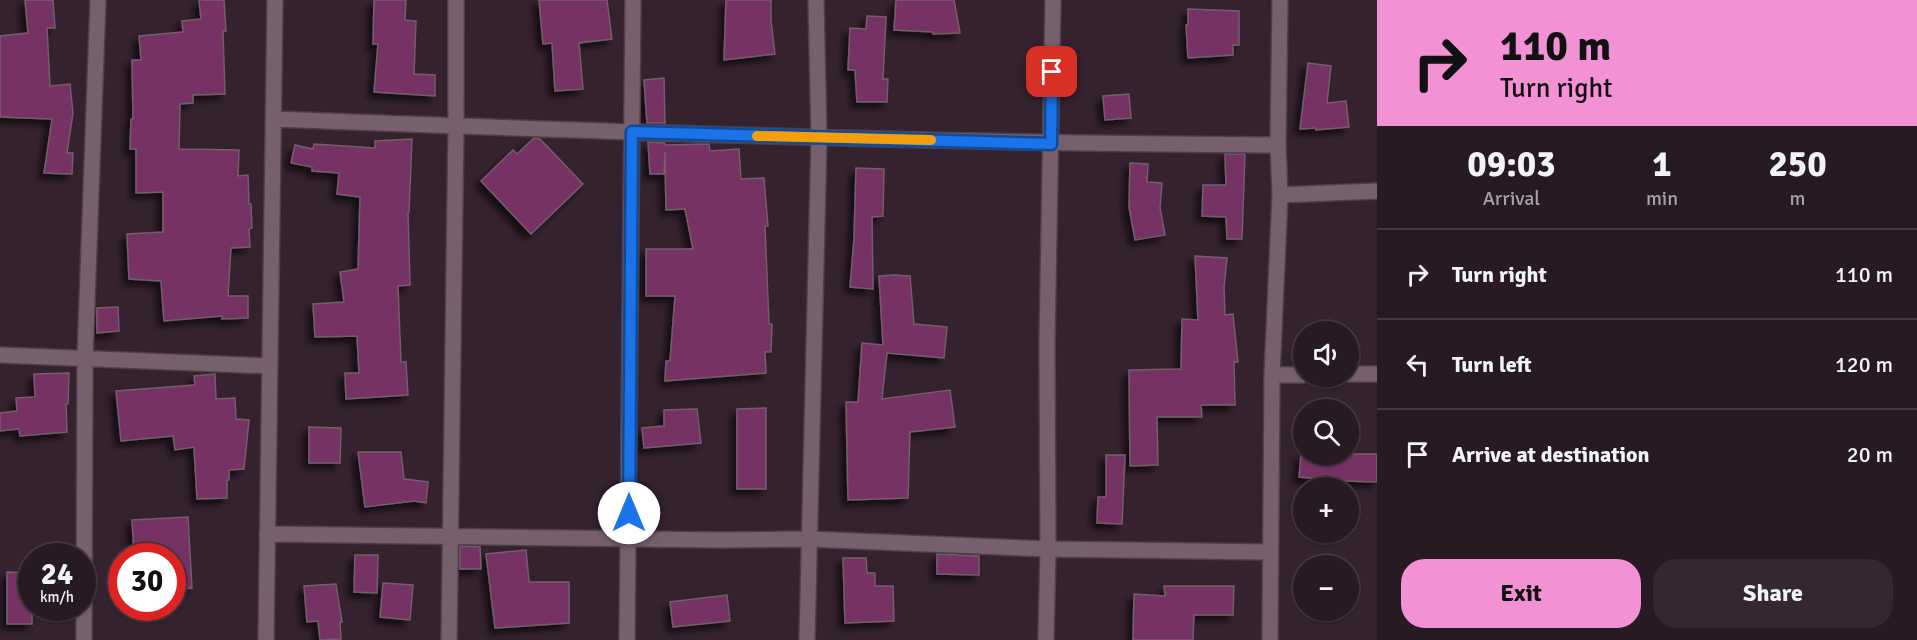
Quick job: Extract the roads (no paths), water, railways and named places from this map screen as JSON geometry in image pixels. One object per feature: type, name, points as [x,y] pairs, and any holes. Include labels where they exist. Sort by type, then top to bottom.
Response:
[{"type":"street","points":[[84,640],[85,357],[98,0]]},
{"type":"street","points":[[266,640],[275,0]]},
{"type":"street","points":[[449,640],[456,0]]},
{"type":"street","points":[[627,640],[633,0]]},
{"type":"street","points":[[807,640],[819,138],[816,0]]},
{"type":"street","points":[[1046,640],[1047,344],[1053,0]]},
{"type":"street","points":[[1270,640],[1272,375],[1280,195],[1278,145],[1280,0]]},
{"type":"street","points":[[274,119],[819,138],[1051,144],[1278,145]]},
{"type":"street","points":[[1280,195],[1377,191]]},
{"type":"street","points":[[0,355],[270,366]]},
{"type":"street","points":[[1359,374],[1377,374]]},
{"type":"street","points":[[1272,375],[1293,375]]},
{"type":"street","points":[[267,534],[720,540],[808,539],[1048,549],[1270,552]]}]
